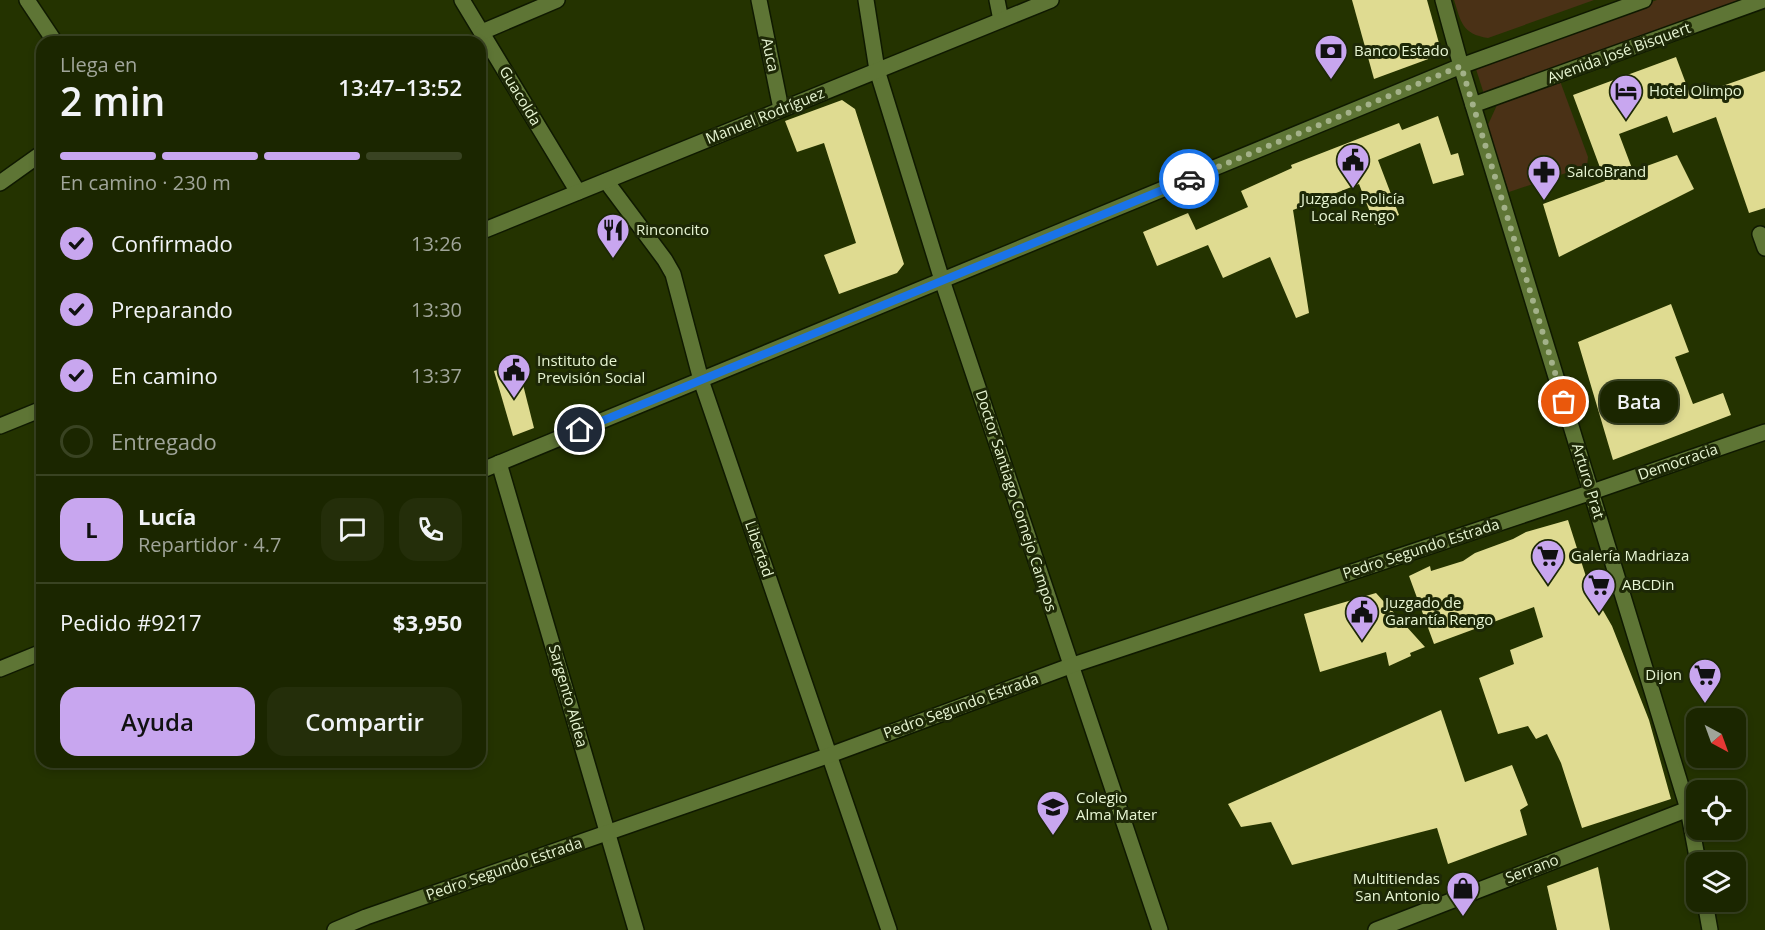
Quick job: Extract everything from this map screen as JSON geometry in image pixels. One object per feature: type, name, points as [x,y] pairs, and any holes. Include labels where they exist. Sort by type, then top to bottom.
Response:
[{"type":"street","points":[[27,0],[51,36]]},
{"type":"street","name":"Guacolda","points":[[462,0],[484,36]]},
{"type":"street","points":[[482,32],[557,0]]},
{"type":"street","name":"Auca","points":[[759,0],[781,109]]},
{"type":"street","name":"Doctor Santiago Cornejo Campos","points":[[866,0],[877,70],[942,280],[1160,930]]},
{"type":"street","points":[[997,0],[1001,20]]},
{"type":"street","name":"Manuel Rodríguez","points":[[486,230],[1051,0]]},
{"type":"street","name":"Arturo Prat","points":[[1443,0],[1461,66],[1686,802]]},
{"type":"street","points":[[486,469],[1461,66],[1644,0]]},
{"type":"street","name":"Avenida José Bisquert","points":[[1473,105],[1764,0]]},
{"type":"street","name":"Guacolda","points":[[486,39],[578,192]]},
{"type":"street","points":[[0,183],[36,157]]},
{"type":"street","name":"Libertad","points":[[606,181],[673,274],[701,380],[889,930]]},
{"type":"street","points":[[0,426],[36,411]]},
{"type":"street","name":"Democracia","points":[[1592,492],[1765,432]]},
{"type":"street","name":"Sargento Aldea","points":[[500,463],[636,930]]},
{"type":"street","name":"Pedro Segundo Estrada","points":[[335,930],[376,913],[830,755],[1070,666],[1592,492]]},
{"type":"street","points":[[0,669],[36,654]]},
{"type":"street","name":"Serrano","points":[[1376,930],[1686,810]]},
{"type":"street","points":[[1707,912],[1710,930]]},
{"type":"shaded area","points":[[1454,0],[1594,0],[1488,38],[1473,33],[1464,26]]},
{"type":"shaded area","points":[[1657,0],[1744,0],[1484,94],[1475,66]]},
{"type":"shaded area","points":[[1560,81],[1588,157],[1587,166],[1509,192],[1487,127],[1497,105]]},
{"type":"building","points":[[1352,0],[1427,0],[1442,54],[1374,79]]},
{"type":"building","points":[[1676,57],[1691,97],[1765,71],[1765,208],[1749,213],[1716,117],[1673,133],[1667,116],[1619,134],[1633,171],[1677,155],[1694,189],[1559,257],[1543,204],[1605,181],[1573,95]]},
{"type":"building","points":[[842,100],[855,109],[904,264],[897,273],[839,294],[824,255],[856,243],[824,143],[797,152],[785,121]]},
{"type":"building","points":[[1438,116],[1451,155],[1458,153],[1464,175],[1433,184],[1420,143],[1378,160],[1399,215],[1375,225],[1359,184],[1293,210],[1309,313],[1296,318],[1270,257],[1223,278],[1208,245],[1157,266],[1143,232],[1188,213],[1196,230],[1248,207],[1241,191],[1292,168],[1291,165],[1399,123],[1402,130]]},
{"type":"building","points":[[1671,304],[1689,352],[1675,357],[1693,404],[1723,393],[1731,415],[1613,460],[1578,342]]},
{"type":"building","name":"Instituto de Previsión Social","points":[[518,365],[534,428],[513,436],[494,371]]},
{"type":"building","points":[[1568,520],[1589,586],[1612,626],[1649,720],[1671,799],[1582,828],[1561,763],[1547,734],[1536,739],[1528,726],[1498,734],[1479,678],[1514,664],[1510,650],[1543,637],[1534,607],[1434,644],[1409,576],[1430,566],[1431,571],[1463,561],[1475,553],[1526,532]]},
{"type":"building","points":[[1376,593],[1425,647],[1389,666],[1386,652],[1320,672],[1304,614]]},
{"type":"building","points":[[1441,710],[1465,782],[1512,765],[1528,805],[1520,810],[1527,835],[1448,864],[1437,828],[1292,865],[1271,822],[1241,827],[1228,804]]},
{"type":"building","points":[[1598,867],[1610,930],[1557,930],[1547,886]]},
{"type":"way so far","points":[[1189,179],[1461,66],[1564,402]]},
{"type":"place","name":"Banco Estado","points":[[1331,80]]},
{"type":"place","name":"Hotel Olimpo","points":[[1626,120]]},
{"type":"place","name":"Juzgado Policía Local Rengo","points":[[1353,189]]},
{"type":"place","name":"SalcoBrand","points":[[1544,201]]},
{"type":"place","name":"Rinconcito","points":[[613,259]]},
{"type":"place","name":"Instituto de Previsión Social","points":[[514,399]]},
{"type":"place","name":"Bata","points":[[1564,402]]},
{"type":"place","name":"Galería Madriaza","points":[[1548,585]]},
{"type":"place","name":"ABCDin","points":[[1599,614]]},
{"type":"place","name":"Juzgado de Garantía Rengo","points":[[1362,641]]},
{"type":"place","name":"Dijon","points":[[1705,704]]},
{"type":"place","name":"Colegio Alma Mater","points":[[1053,836]]},
{"type":"place","name":"Multitiendas San Antonio","points":[[1463,917]]},
{"type":"route","points":[[580,430],[1189,179]]}]
